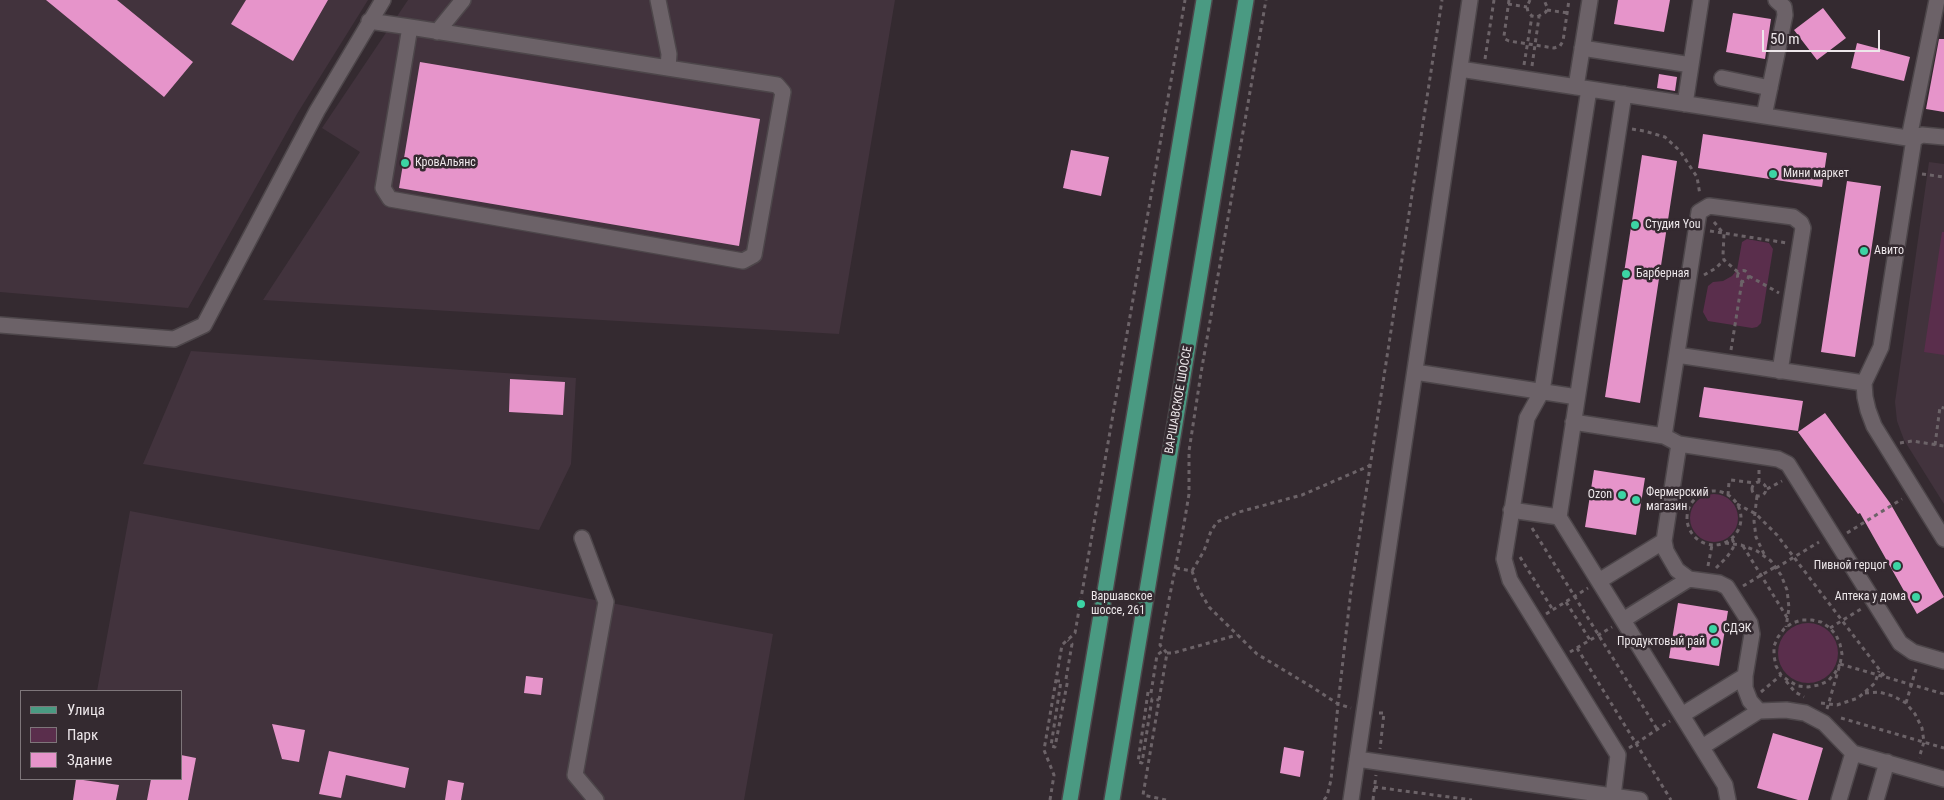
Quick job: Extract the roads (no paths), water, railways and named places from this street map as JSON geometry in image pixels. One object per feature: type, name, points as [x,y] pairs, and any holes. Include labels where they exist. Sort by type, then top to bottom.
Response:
[{"type":"main road","points":[[1070,800],[1204,0]]},
{"type":"main road","name":"ВАРШАВСКОЕ ШОССЕ","points":[[1112,800],[1246,0]]},
{"type":"street","points":[[0,325],[174,339],[204,325],[317,111],[383,0]]},
{"type":"street","points":[[437,32],[463,0]]},
{"type":"street","points":[[658,0],[669,54],[668,68]]},
{"type":"street","points":[[1351,800],[1470,0]]},
{"type":"street","points":[[1590,0],[1582,48],[1583,88],[1542,391],[1533,404],[1527,418],[1517,510],[1507,536],[1504,559],[1507,573],[1618,755],[1613,796]]},
{"type":"street","points":[[1685,104],[1701,0]]},
{"type":"street","points":[[1764,116],[1785,15],[1784,7],[1776,0]]},
{"type":"street","points":[[1937,0],[1912,139],[1909,172],[1882,347],[1864,383],[1868,410],[1874,426],[1944,539]]},
{"type":"street","points":[[369,21],[410,27],[777,85],[783,92],[754,255],[743,261],[390,199],[383,188],[410,27]]},
{"type":"street","points":[[1582,48],[1691,65]]},
{"type":"street","points":[[1460,69],[1912,139],[1922,135],[1944,137]]},
{"type":"street","points":[[1722,78],[1770,88]]},
{"type":"street","points":[[1624,94],[1559,517],[1725,785],[1728,800]]},
{"type":"street","points":[[1664,436],[1699,212],[1703,208],[1717,206],[1793,217],[1798,219],[1803,228],[1780,370]]},
{"type":"street","points":[[1677,354],[1864,383]]},
{"type":"street","points":[[1415,372],[1577,397]]},
{"type":"street","points":[[1573,422],[1664,436],[1679,444],[1784,460],[1793,470],[1900,642],[1907,649],[1944,661]]},
{"type":"street","points":[[1679,444],[1664,541],[1671,562],[1689,580]]},
{"type":"street","points":[[1517,510],[1559,517]]},
{"type":"street","points":[[582,538],[606,602],[575,775],[596,800]]},
{"type":"street","points":[[1599,581],[1664,541]]},
{"type":"street","points":[[1623,620],[1689,580],[1707,577],[1723,584],[1731,593],[1751,628],[1752,640],[1745,676],[1745,688],[1755,706]]},
{"type":"street","points":[[1681,714],[1745,676]]},
{"type":"street","points":[[1702,747],[1755,706],[1786,710],[1804,713],[1823,723],[1853,753],[1944,779]]},
{"type":"street","points":[[1839,800],[1853,753]]},
{"type":"street","points":[[1357,759],[1640,800]]},
{"type":"street","points":[[1876,800],[1887,762]]},
{"type":"place","name":"КровАльянс","points":[[405,163]]},
{"type":"place","name":"Мини маркет","points":[[1773,174]]},
{"type":"place","name":"Студия You","points":[[1635,225]]},
{"type":"place","name":"Авито","points":[[1864,251]]},
{"type":"place","name":"Барберная","points":[[1626,274]]},
{"type":"place","name":"Ozon","points":[[1622,495]]},
{"type":"place","name":"Фермерский магазин","points":[[1636,500]]},
{"type":"place","name":"Пивной герцог","points":[[1897,566]]},
{"type":"place","name":"Аптека у дома","points":[[1916,597]]},
{"type":"place","name":"Варшавское шоссе, 261","points":[[1081,604]]},
{"type":"place","name":"СДЭК","points":[[1713,629]]},
{"type":"place","name":"Продуктовый рай","points":[[1715,642]]}]
